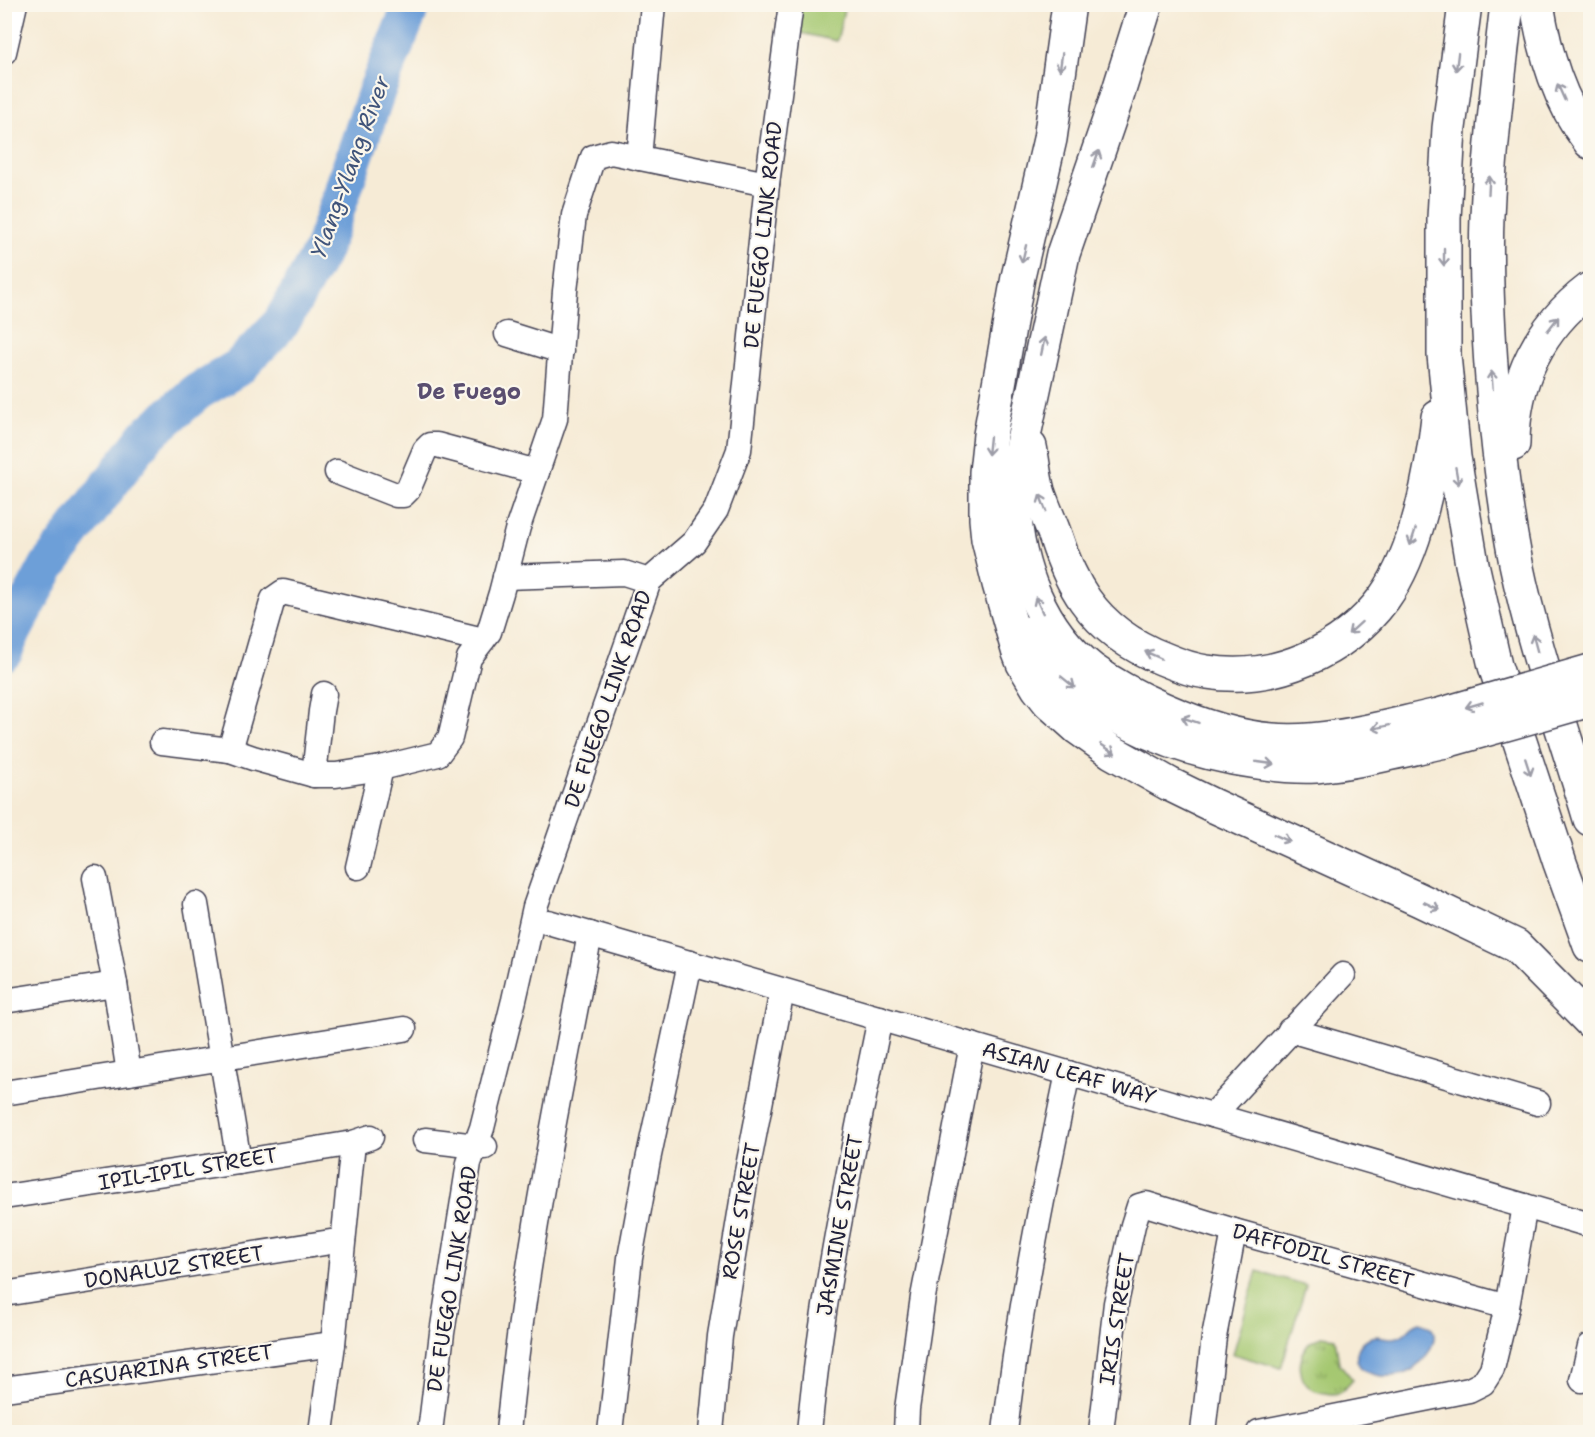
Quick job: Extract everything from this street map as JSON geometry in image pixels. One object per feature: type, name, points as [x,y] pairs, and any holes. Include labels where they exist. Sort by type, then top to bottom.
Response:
[{"type":"highway","points":[[1069,4],[1050,139],[1018,277],[990,435],[986,472],[988,539],[1018,650],[1029,675],[1049,702],[1078,728],[1141,769],[1205,802],[1516,946],[1590,1021]]},
{"type":"highway","points":[[1146,4],[1063,254],[1016,473],[1014,504],[1023,562],[1032,590],[1045,617],[1067,646],[1091,669],[1120,687],[1179,716],[1242,736],[1273,740],[1305,740],[1442,728],[1590,700]]},
{"type":"highway","points":[[1465,4],[1449,128],[1444,218],[1444,355],[1454,457],[1472,564],[1495,666],[1590,946]]},
{"type":"highway","points":[[1507,4],[1492,138],[1487,218],[1487,318],[1497,442],[1516,562],[1536,648],[1570,749],[1590,819]]},
{"type":"highway","points":[[1537,4],[1554,78],[1590,142]]},
{"type":"highway","points":[[1516,562],[1513,426],[1516,403],[1533,355],[1546,333],[1559,316],[1590,289]]},
{"type":"highway","points":[[1030,403],[1030,446],[1038,490],[1063,561],[1086,601],[1113,630],[1142,650],[1158,657],[1208,672],[1227,674],[1256,672],[1287,666],[1331,646],[1346,636],[1374,610],[1393,584],[1413,538],[1427,483],[1436,436],[1444,355]]},
{"type":"highway","points":[[999,584],[1010,610],[1042,657],[1061,677],[1084,695],[1118,717],[1152,733],[1215,755],[1246,761],[1280,766],[1314,766],[1376,756],[1590,671]]},
{"type":"street","points":[[4,52],[15,4]]},
{"type":"street","points":[[639,158],[653,4]]},
{"type":"street","name":"DE FUEGO LINK ROAD","points":[[430,1432],[442,1333],[469,1163],[480,1141],[535,907],[649,581],[694,542],[716,510],[740,450],[767,184],[791,4]]},
{"type":"street","points":[[162,742],[231,750],[314,775],[336,775],[381,768],[438,754],[450,738],[469,658],[489,632],[518,527],[555,419],[574,215],[593,157],[611,152],[767,184]]},
{"type":"street","points":[[507,334],[561,351]]},
{"type":"street","points":[[337,472],[396,495],[403,495],[408,490],[425,450],[430,445],[437,445],[537,472]]},
{"type":"street","points":[[505,577],[624,573],[649,581]]},
{"type":"street","points":[[231,750],[273,599],[283,592],[483,640]]},
{"type":"street","points":[[314,775],[324,694]]},
{"type":"street","points":[[358,867],[381,768]]},
{"type":"street","points":[[95,878],[129,1073]]},
{"type":"street","points":[[196,904],[239,1162]]},
{"type":"street","name":"ASIAN LEAF WAY","points":[[548,922],[1590,1225]]},
{"type":"street","points":[[508,1432],[532,1244],[590,934]]},
{"type":"street","points":[[610,1432],[630,1258],[648,1160],[690,963]]},
{"type":"street","points":[[1213,1115],[1343,975]]},
{"type":"street","points":[[4,1001],[115,984]]},
{"type":"street","name":"ROSE STREET","points":[[711,1432],[720,1336],[746,1177],[782,991]]},
{"type":"street","name":"JASMINE STREET","points":[[809,1432],[828,1284],[880,1018]]},
{"type":"street","points":[[4,1093],[404,1029]]},
{"type":"street","points":[[1290,1030],[1538,1103]]},
{"type":"street","points":[[906,1432],[907,1409],[923,1297],[972,1045]]},
{"type":"street","points":[[1005,1432],[1037,1222],[1068,1073]]},
{"type":"street","name":"IPIL-IPIL STREET","points":[[4,1197],[239,1162],[362,1140],[343,1240]]},
{"type":"street","points":[[425,1140],[480,1141]]},
{"type":"street","name":"DE FUEGO LINK ROAD","points":[[446,1432],[455,1334],[483,1167],[480,1141]]},
{"type":"street","name":"DAFFODIL STREET","points":[[1139,1206],[1146,1204],[1234,1231],[1507,1307]]},
{"type":"street","name":"IRIS STREET","points":[[1101,1432],[1116,1302],[1139,1206]]},
{"type":"street","points":[[1258,1432],[1469,1390],[1483,1383],[1492,1369],[1507,1307],[1525,1206]]},
{"type":"street","points":[[1203,1432],[1214,1337],[1234,1231]]},
{"type":"street","points":[[321,1432],[333,1344],[343,1240]]},
{"type":"street","name":"DONALUZ STREET","points":[[4,1294],[343,1240]]},
{"type":"street","name":"CASUARINA STREET","points":[[4,1389],[333,1344]]},
{"type":"street","points":[[1582,1380],[1590,1346]]},
{"type":"green space","points":[[797,5],[845,5],[837,41],[791,31]]},
{"type":"green space","points":[[1257,1271],[1306,1285],[1281,1368],[1233,1354]]},
{"type":"green space","points":[[1322,1336],[1335,1338],[1339,1363],[1353,1380],[1339,1393],[1328,1394],[1317,1391],[1305,1382],[1302,1376],[1300,1369],[1303,1353],[1310,1343]]},
{"type":"water","points":[[1420,1322],[1429,1325],[1434,1337],[1429,1352],[1412,1370],[1398,1375],[1384,1376],[1362,1369],[1357,1360],[1360,1345],[1365,1340],[1375,1336],[1398,1337]]},
{"type":"waterway","name":"Ylang-Ylang River","points":[[4,652],[48,566],[146,436],[197,392],[239,367],[281,323],[322,251],[377,90],[412,4]]},
{"type":"district","name":"De Fuego","points":[[469,391]]}]
